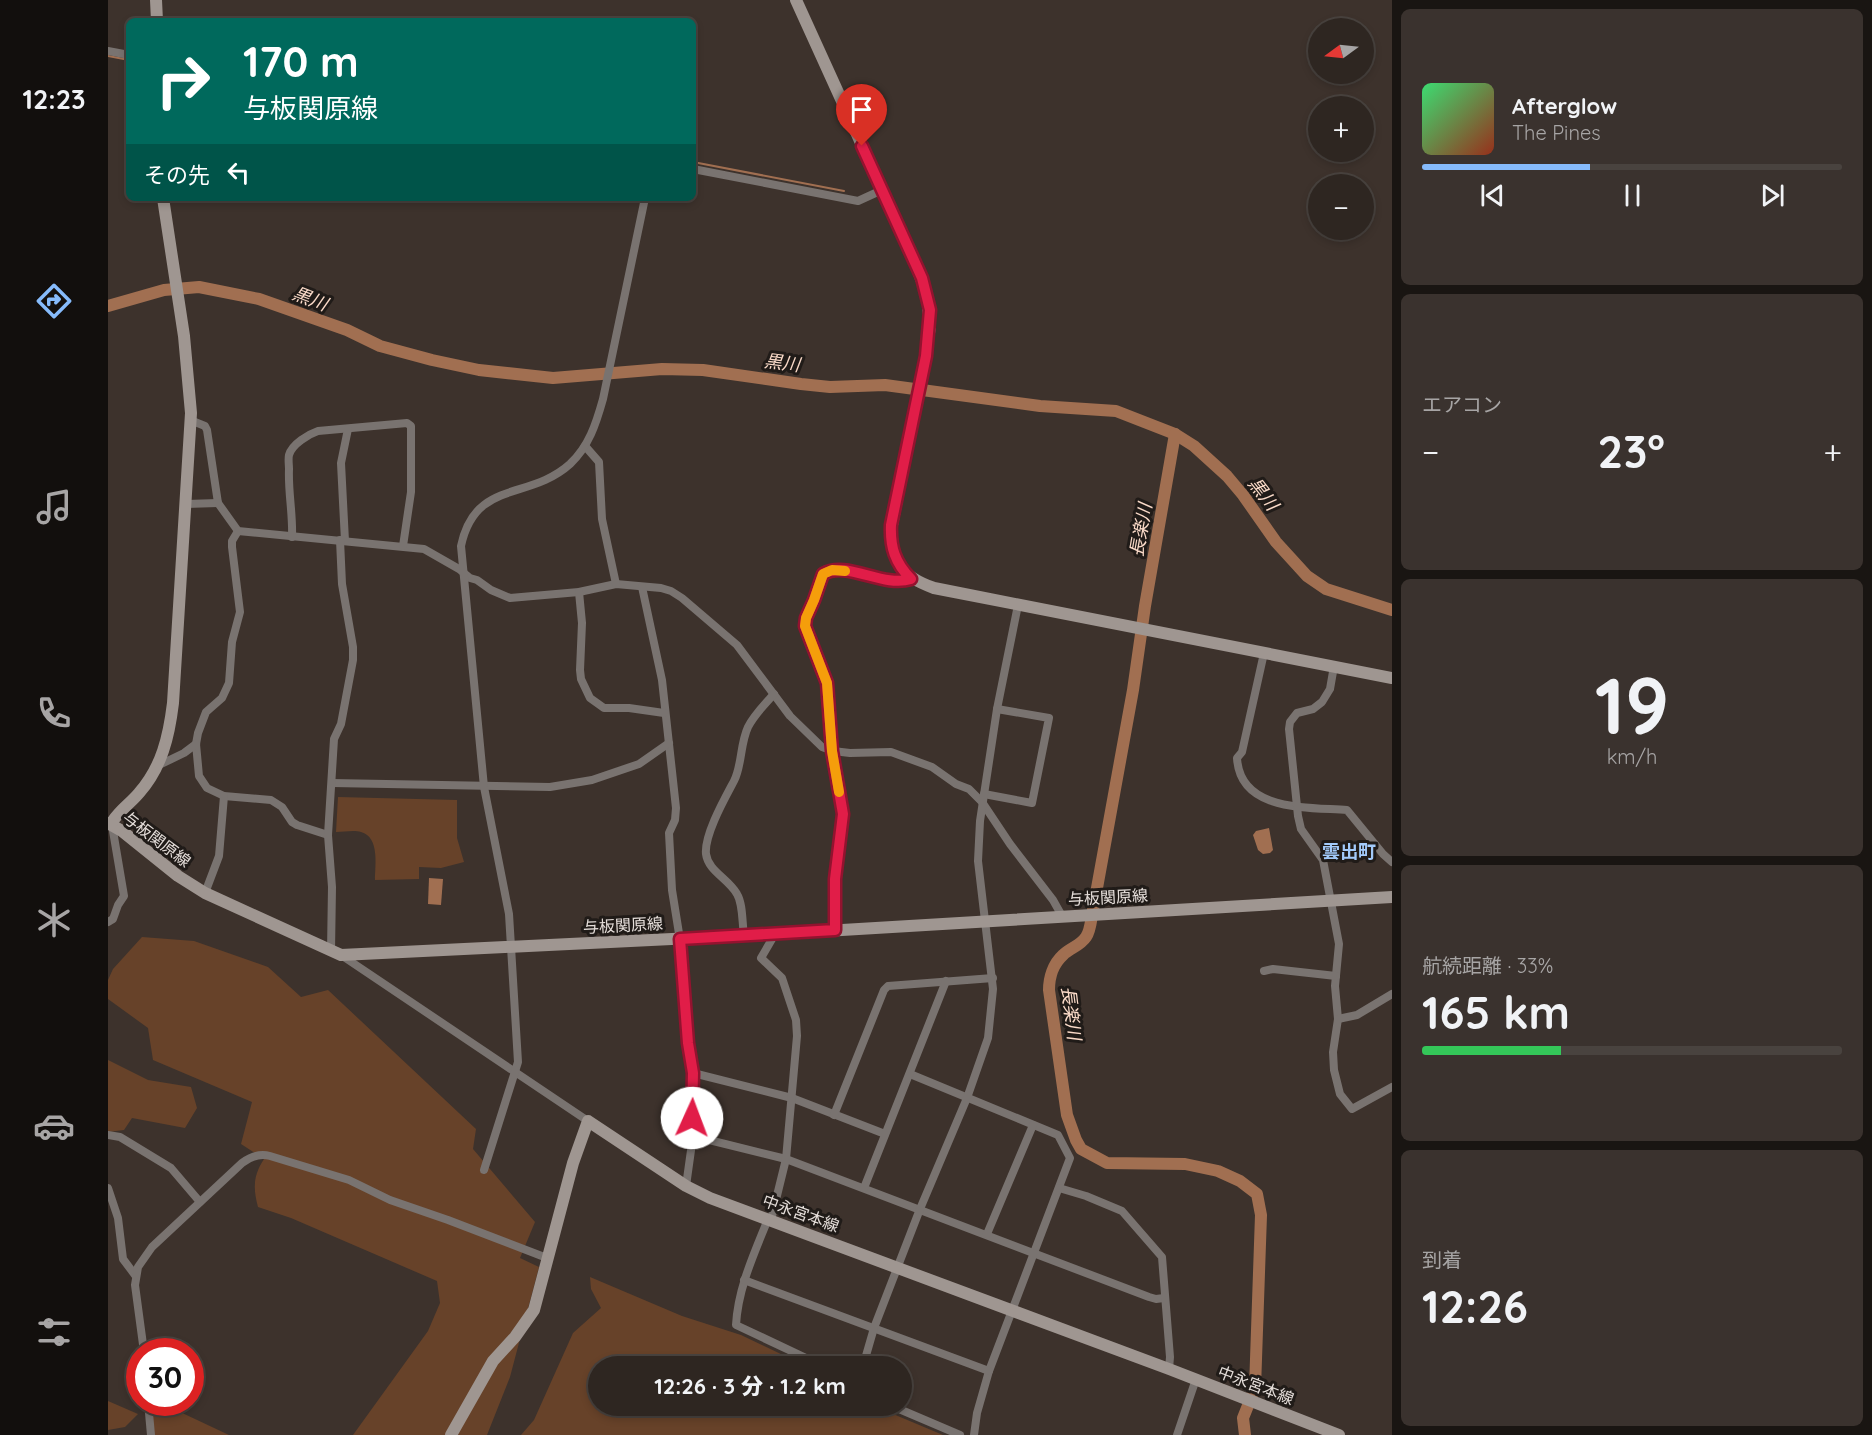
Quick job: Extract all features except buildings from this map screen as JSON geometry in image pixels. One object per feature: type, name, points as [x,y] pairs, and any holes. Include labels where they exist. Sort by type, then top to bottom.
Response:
[{"type":"main road","points":[[156,0],[157,18]]},
{"type":"main road","points":[[796,0],[922,278],[927,294],[930,327],[891,534],[895,559],[911,579],[934,588],[1392,678]]},
{"type":"main road","points":[[110,824],[124,806],[141,792],[157,766],[168,738],[173,703],[190,420],[187,357],[163,201]]},
{"type":"main road","name":"与板関原線","points":[[110,824],[178,876],[205,893],[336,953],[775,934],[1392,897]]},
{"type":"main road","points":[[451,1435],[493,1361],[531,1315],[573,1163],[588,1121]]},
{"type":"main road","name":"中永宮本線","points":[[588,1121],[686,1186],[710,1198],[1340,1435]]},
{"type":"street","points":[[108,51],[126,54]]},
{"type":"street","points":[[696,170],[858,201],[882,190]]},
{"type":"street","points":[[484,1170],[518,1062],[509,914],[484,787],[461,546],[464,532],[476,510],[497,496],[540,483],[551,477],[571,463],[585,446],[597,423],[603,399],[644,201]]},
{"type":"street","points":[[190,420],[205,426],[207,430],[218,503],[238,531],[403,546],[430,552],[470,578],[510,598],[579,592],[616,584],[661,588],[682,598],[737,645],[790,716],[810,738],[822,747],[832,751],[850,753],[891,752],[932,767],[956,784],[983,798],[1010,844],[1053,900],[1062,916]]},
{"type":"street","points":[[292,537],[293,521],[288,485],[289,455],[296,446],[313,432],[407,423],[411,426],[411,492],[403,546]]},
{"type":"street","points":[[348,429],[341,463],[342,584],[353,647],[353,660],[341,724],[334,739],[328,835],[336,953],[588,1121]]},
{"type":"street","points":[[585,446],[599,462],[602,519],[616,584]]},
{"type":"street","points":[[186,504],[218,503]]},
{"type":"street","points":[[238,531],[232,541],[232,547],[240,612],[232,642],[229,683],[222,698],[206,712],[196,744],[199,776],[207,788],[224,796],[271,800],[282,807],[292,822],[328,835]]},
{"type":"street","points":[[835,930],[835,879],[843,814],[832,751],[827,683],[805,626],[806,618],[823,574],[832,570],[842,570],[897,582],[911,579]]},
{"type":"street","points":[[642,587],[662,680],[676,808],[675,820],[669,833],[672,890],[680,939],[688,1043],[693,1073],[693,1136],[686,1186]]},
{"type":"street","points":[[579,592],[582,622],[580,670],[581,679],[590,698],[604,708],[629,708],[664,713]]},
{"type":"street","points":[[866,1356],[897,1267],[967,1098],[988,1038],[993,978],[978,861],[983,798],[996,709],[1018,605]]},
{"type":"street","points":[[1264,653],[1242,752],[1237,758],[1237,765],[1249,787],[1263,798],[1282,805],[1347,810],[1392,862]]},
{"type":"street","points":[[1334,666],[1330,689],[1322,702],[1313,709],[1302,710],[1290,722],[1290,754],[1297,806],[1301,829],[1323,860],[1339,944],[1336,976],[1338,1019],[1333,1052],[1334,1070],[1340,1094],[1352,1109],[1392,1087]]},
{"type":"street","points":[[744,934],[738,896],[712,868],[707,860],[706,846],[724,798],[735,780],[747,728],[774,694]]},
{"type":"street","points":[[983,798],[1032,803],[1049,717],[996,709]]},
{"type":"street","points":[[332,783],[550,787],[592,780],[639,764],[669,743]]},
{"type":"street","points":[[157,766],[196,744]]},
{"type":"street","points":[[205,893],[219,856],[224,796]]},
{"type":"street","points":[[108,922],[113,919],[118,904],[124,896],[110,824]]},
{"type":"street","points":[[775,934],[762,958],[782,978],[796,1020],[797,1036],[786,1159],[770,1219],[744,1280],[737,1305],[736,1325],[802,1356]]},
{"type":"street","points":[[1264,971],[1280,970],[1336,976]]},
{"type":"street","points":[[834,1115],[884,990],[888,986],[993,978]]},
{"type":"street","points":[[864,1188],[946,981]]},
{"type":"street","points":[[1338,1019],[1357,1015],[1392,994]]},
{"type":"street","points":[[693,1073],[792,1098],[885,1134]]},
{"type":"street","points":[[910,1074],[1058,1135],[1070,1158],[989,1371],[977,1413],[974,1435]]},
{"type":"street","points":[[987,1234],[1033,1125]]},
{"type":"street","points":[[108,1136],[120,1137],[171,1168],[201,1202]]},
{"type":"street","points":[[693,1136],[786,1159],[1149,1297],[1164,1298]]},
{"type":"street","points":[[142,1338],[135,1296],[135,1275],[143,1258],[152,1247],[248,1159],[263,1155],[349,1180],[390,1200],[547,1258]]},
{"type":"street","points":[[108,1188],[118,1218],[123,1259],[135,1275]]},
{"type":"street","points":[[1059,1188],[1122,1211],[1162,1257],[1170,1357],[1168,1369]]},
{"type":"street","points":[[744,1280],[989,1371]]},
{"type":"street","points":[[1178,1435],[1196,1379]]},
{"type":"street","points":[[912,1415],[960,1435]]},
{"type":"street","points":[[149,1416],[151,1435]]},
{"type":"shaded area","points":[[338,797],[457,800],[457,838],[464,862],[441,868],[419,867],[419,879],[375,880],[374,846],[367,835],[352,831],[336,832]]},
{"type":"shaded area","points":[[1269,828],[1273,850],[1263,854],[1258,850],[1253,835],[1256,831]]},
{"type":"shaded area","points":[[429,878],[443,879],[441,905],[428,904]]},
{"type":"shaded area","points":[[142,937],[194,941],[268,967],[301,997],[328,990],[476,1129],[473,1149],[535,1222],[520,1258],[539,1267],[510,1377],[487,1435],[353,1435],[428,1331],[440,1303],[437,1281],[291,1218],[258,1207],[255,1182],[264,1159],[241,1144],[252,1102],[153,1060],[148,1028],[108,999],[108,980],[113,969]]},
{"type":"shaded area","points":[[108,1060],[148,1080],[191,1087],[197,1108],[185,1128],[132,1118],[124,1130],[108,1132]]},
{"type":"shaded area","points":[[590,1277],[682,1316],[741,1335],[785,1356],[588,1356],[588,1416],[898,1416],[943,1435],[521,1435],[534,1420],[573,1333],[601,1308],[591,1289]]},
{"type":"shaded area","points":[[108,1401],[126,1409],[126,1416],[136,1416],[125,1427],[108,1430]]},
{"type":"shaded area","points":[[148,1416],[189,1416],[229,1435],[147,1435]]},
{"type":"waterway","points":[[108,56],[126,59]]},
{"type":"waterway","points":[[696,163],[844,191]]},
{"type":"waterway","name":"黒川","points":[[108,306],[164,290],[199,287],[259,299],[347,330],[380,346],[479,370],[553,378],[662,369],[703,370],[830,387],[885,385],[1040,406],[1116,411],[1175,434],[1194,446],[1227,476],[1276,542],[1307,576],[1326,589],[1392,610]]},
{"type":"waterway","name":"長楽川","points":[[1175,434],[1133,690],[1090,927],[1084,940],[1066,953],[1054,967],[1049,990],[1067,1115],[1081,1149],[1107,1163],[1185,1164],[1218,1171],[1240,1181],[1257,1194],[1261,1215],[1255,1388],[1243,1418],[1245,1435]]},
{"type":"slow traffic","points":[[839,792],[832,751],[827,683],[805,626],[808,610],[823,574],[832,570],[845,571]]},
{"type":"district","name":"雲出町","points":[[1349,852]]},
{"type":"route","points":[[692,1118],[693,1073],[688,1043],[680,939],[835,930],[835,879],[843,814],[832,751],[827,683],[807,635],[805,626],[808,610],[823,574],[832,570],[842,570],[897,582],[911,579],[895,559],[891,542],[891,525],[926,356],[930,310],[922,278],[862,146]]}]
